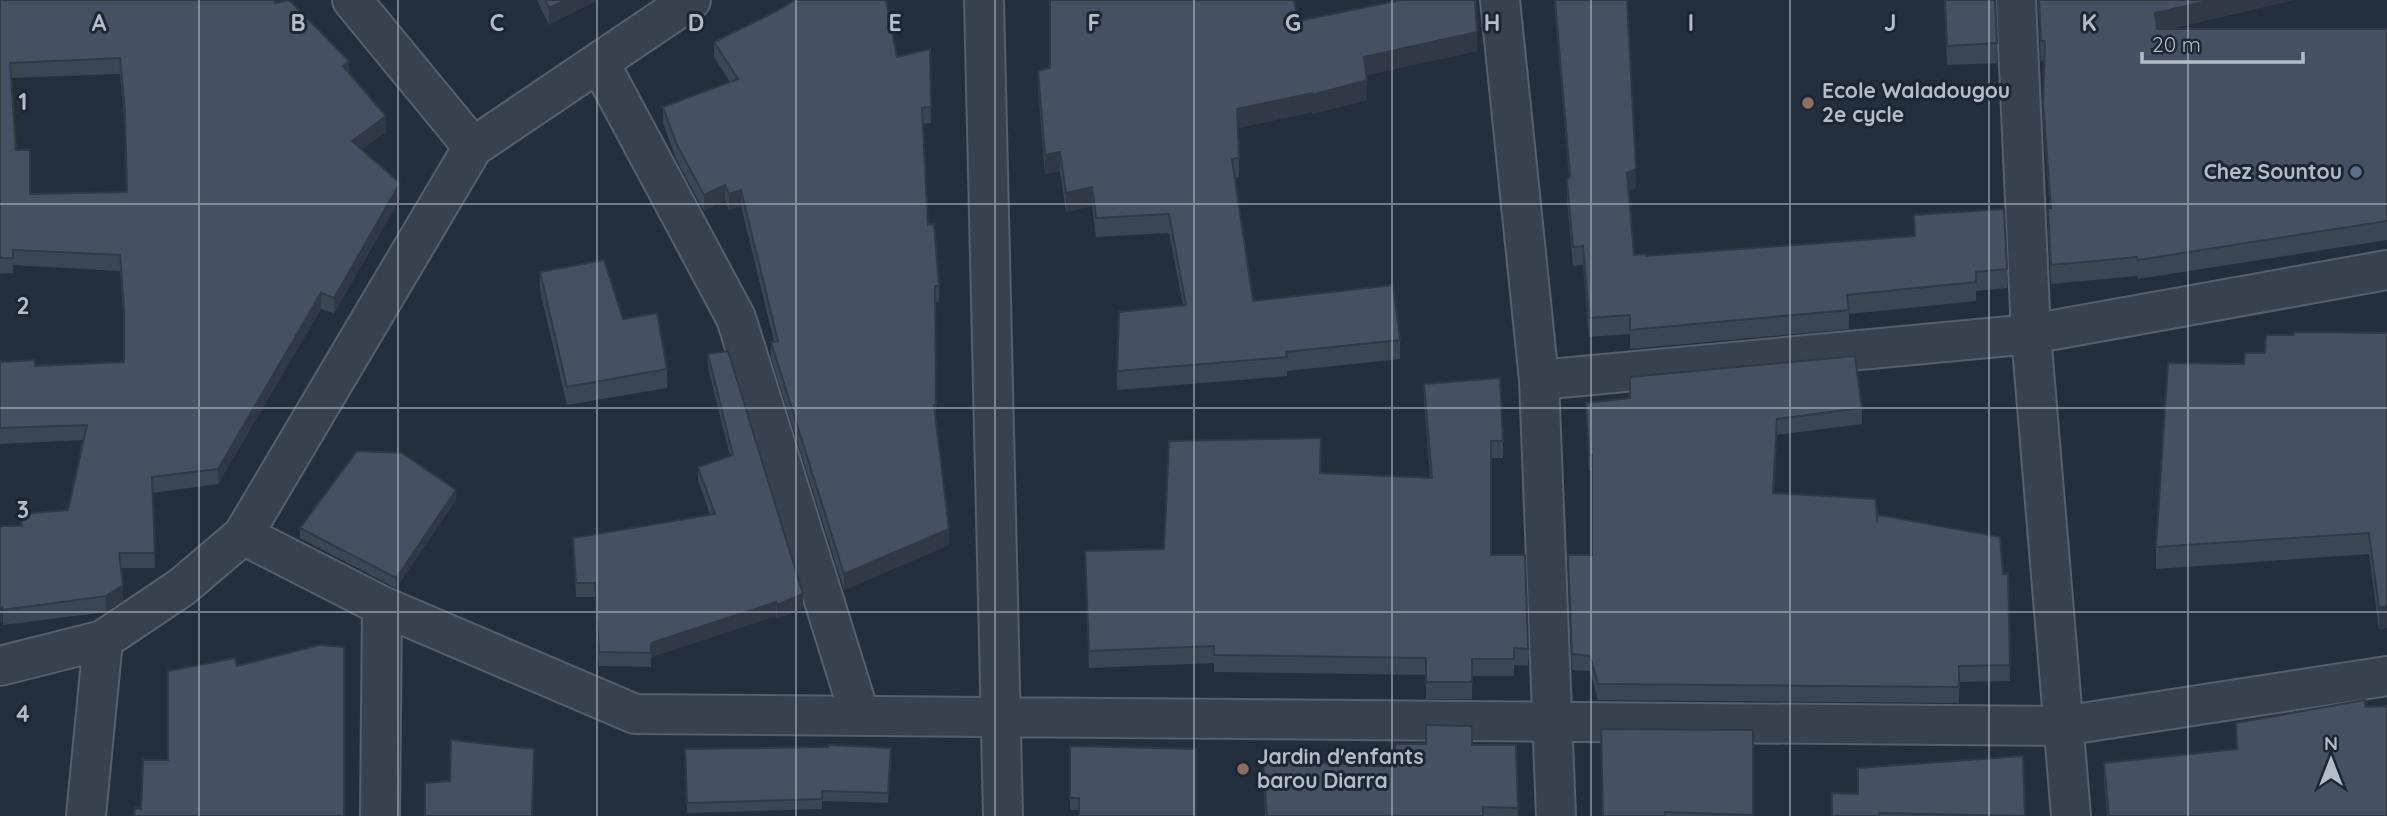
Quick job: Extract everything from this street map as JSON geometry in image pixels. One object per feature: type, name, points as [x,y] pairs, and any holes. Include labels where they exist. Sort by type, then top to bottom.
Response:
[{"type":"street","points":[[352,0],[473,147]]},
{"type":"street","points":[[0,666],[103,640],[182,587],[243,536],[473,147],[691,0]]},
{"type":"street","points":[[984,0],[1003,816]]},
{"type":"street","points":[[1500,0],[1539,380],[1556,816]]},
{"type":"street","points":[[2016,0],[2031,334],[2071,816]]},
{"type":"street","points":[[599,62],[736,318],[860,716]]},
{"type":"street","points":[[1539,380],[2031,334],[2387,270]]},
{"type":"street","points":[[243,536],[382,606],[635,714],[2062,726],[2387,676]]},
{"type":"street","points":[[380,816],[382,606]]},
{"type":"street","points":[[86,816],[103,640]]},
{"type":"building","points":[[0,0],[274,0],[275,3],[289,0],[349,61],[343,66],[386,116],[352,141],[400,183],[334,298],[321,293],[218,469],[152,477],[155,553],[119,553],[123,585],[106,596],[3,610],[0,608],[0,526],[22,526],[21,514],[68,510],[87,425],[0,428],[0,362],[34,360],[35,366],[124,362],[120,255],[13,250],[13,258],[0,258]],"holes":[[[120,58],[125,112],[127,192],[30,194],[30,150],[16,150],[10,63]]]},
{"type":"building","points":[[545,0],[566,0],[549,8]]},
{"type":"building","points":[[795,0],[886,0],[897,57],[930,49],[931,107],[922,108],[928,225],[934,224],[939,286],[935,286],[934,405],[949,529],[844,574],[771,342],[778,341],[741,190],[729,194],[725,185],[704,195],[677,145],[663,107],[738,79],[714,42]]},
{"type":"building","points":[[1050,0],[1294,0],[1298,21],[1401,0],[1475,0],[1477,32],[1364,57],[1367,80],[1312,95],[1237,109],[1239,158],[1232,159],[1253,301],[1393,285],[1400,340],[1286,352],[1287,357],[1117,371],[1119,312],[1186,305],[1169,214],[1096,218],[1092,187],[1066,193],[1060,152],[1045,155],[1038,71],[1050,68]]},
{"type":"building","points":[[1555,0],[1627,0],[1636,169],[1627,173],[1634,255],[1915,236],[1914,215],[2004,209],[2007,269],[1976,272],[1976,282],[1847,295],[1849,310],[1630,330],[1630,315],[1589,318],[1583,246],[1573,247],[1567,181],[1570,175]]},
{"type":"building","points":[[1945,0],[1995,0],[1997,43],[1947,46]]},
{"type":"building","points":[[2039,0],[2212,0],[2155,13],[2157,29],[2387,29],[2387,221],[2138,260],[2137,257],[2051,265],[2048,208],[2051,208],[2043,103],[2045,41],[2041,41]]},
{"type":"building","points":[[604,260],[623,319],[657,313],[667,369],[567,387],[540,272]]},
{"type":"building","points":[[2294,332],[2387,333],[2387,606],[2379,608],[2369,533],[2156,547],[2168,363],[2244,364],[2245,353],[2265,353],[2266,335],[2293,335]]},
{"type":"building","points":[[728,351],[803,594],[777,605],[776,602],[651,643],[651,653],[599,652],[595,583],[576,583],[573,538],[715,514],[698,467],[733,455],[708,354]]},
{"type":"building","points":[[1855,356],[1862,408],[1777,419],[1773,493],[1876,499],[1877,519],[1879,515],[2000,537],[2003,574],[2008,574],[2010,665],[1959,666],[1959,687],[1598,684],[1590,656],[1572,654],[1568,555],[1592,555],[1592,455],[1589,455],[1586,403],[1630,398],[1630,377]]},
{"type":"building","points":[[1500,378],[1503,441],[1491,441],[1491,555],[1525,555],[1528,649],[1514,648],[1514,659],[1472,659],[1472,682],[1426,682],[1426,658],[1214,655],[1214,646],[1089,651],[1085,551],[1164,549],[1169,441],[1321,438],[1320,473],[1432,478],[1424,384]]},
{"type":"building","points":[[357,451],[402,453],[456,490],[396,578],[300,528]]},
{"type":"building","points":[[319,645],[344,647],[344,816],[134,816],[135,808],[141,809],[143,760],[168,760],[168,671],[235,658],[237,666]]},
{"type":"building","points":[[2365,700],[2365,707],[2387,706],[2387,816],[2109,816],[2104,763],[2237,749],[2236,723]]},
{"type":"building","points":[[1426,725],[1472,726],[1472,745],[1516,745],[1518,808],[1483,807],[1483,816],[1267,816],[1263,759],[1396,767],[1395,744],[1426,744]]},
{"type":"building","points":[[1601,729],[1753,730],[1753,815],[1665,812],[1665,816],[1603,816]]},
{"type":"building","points":[[451,740],[534,749],[532,816],[425,816],[425,783],[450,781]]},
{"type":"building","points":[[829,745],[891,748],[888,793],[822,791],[822,799],[687,803],[685,749]]},
{"type":"building","points":[[1070,746],[1196,749],[1196,816],[1079,816],[1079,798],[1070,798]]},
{"type":"building","points":[[2023,756],[2025,816],[1879,813],[1879,816],[1832,816],[1832,793],[1858,794],[1858,768]]},
{"type":"place","name":"Ecole Waladougou 2e cycle","points":[[1808,103]]},
{"type":"place","name":"Chez Sountou","points":[[2356,172]]},
{"type":"place","name":"Jardin d'enfants barou Diarra","points":[[1243,769]]}]
